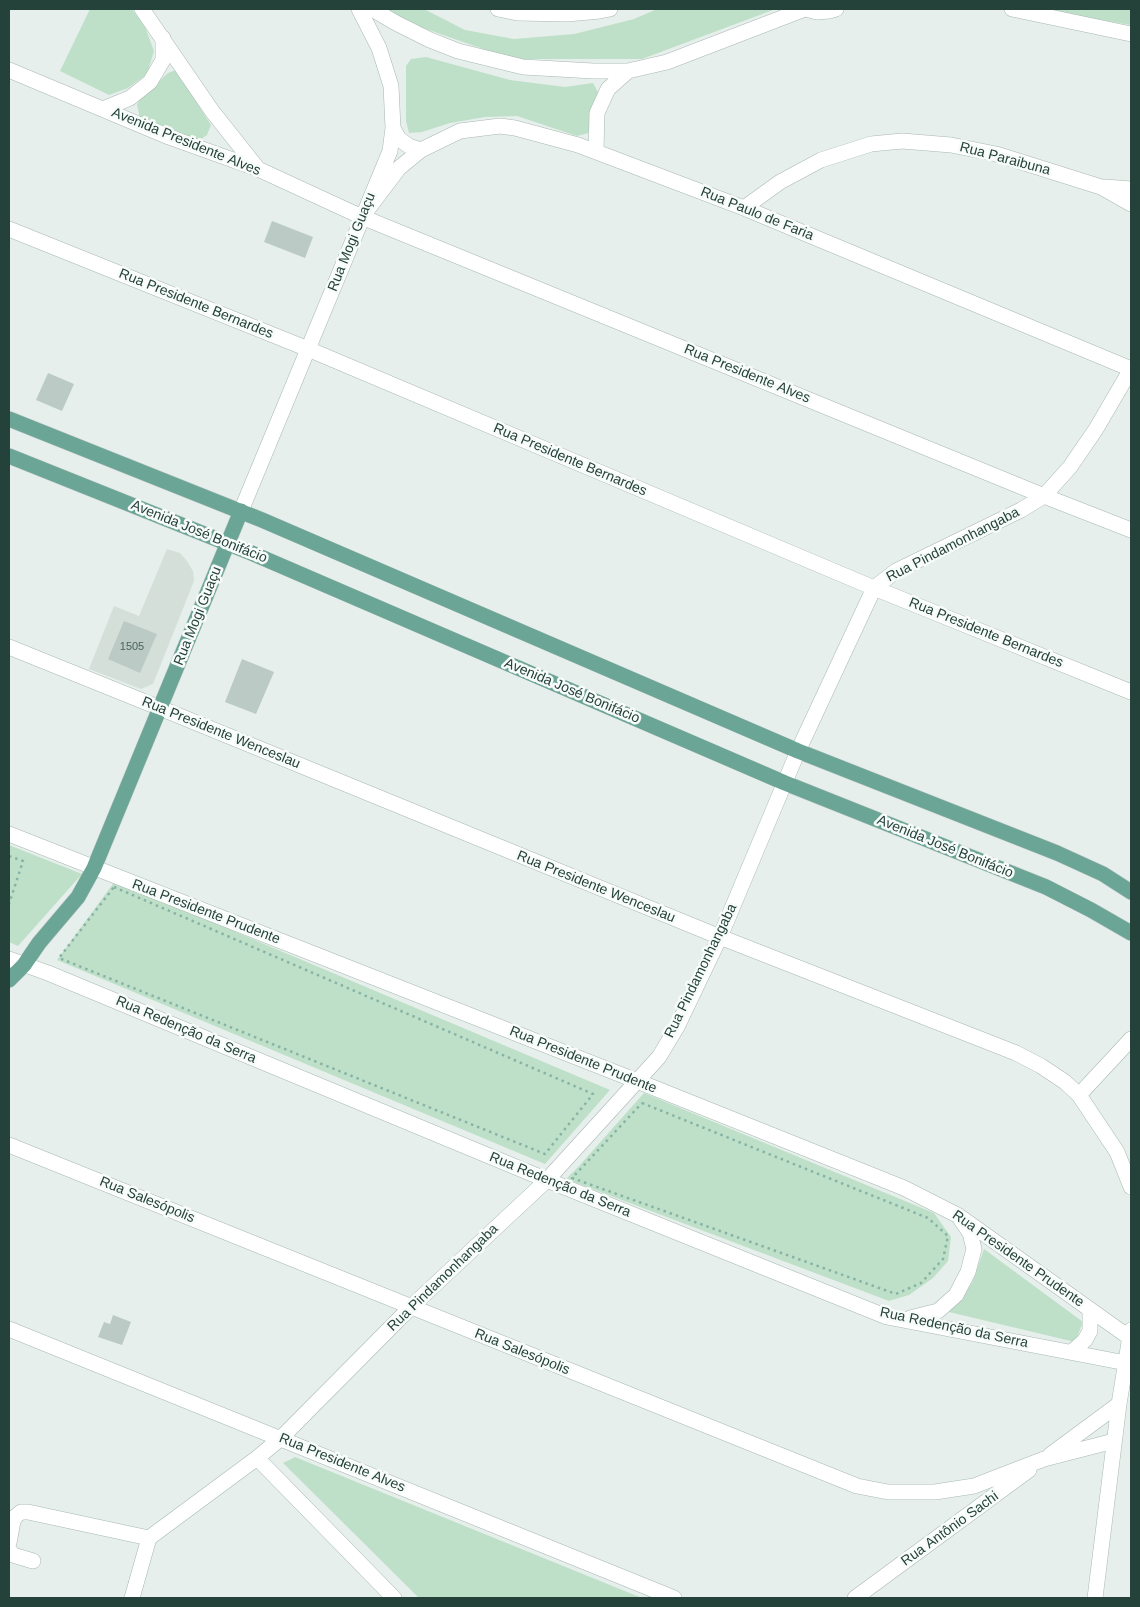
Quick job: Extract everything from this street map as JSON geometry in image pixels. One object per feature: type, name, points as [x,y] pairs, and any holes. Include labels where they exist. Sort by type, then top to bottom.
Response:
[{"type":"main road","points":[[9,419],[241,511],[798,751],[1057,853],[1103,874],[1131,892]]},
{"type":"main road","name":"Avenida José Bonifácio","points":[[9,456],[228,543],[785,784],[1046,887],[1131,933]]},
{"type":"main road","name":"Rua Mogi Guaçu","points":[[9,980],[24,965],[39,943],[78,897],[94,868],[241,511]]},
{"type":"street","points":[[142,9],[212,111],[258,169]]},
{"type":"street","points":[[359,9],[379,48],[391,86],[393,128],[400,139],[409,146],[421,150]]},
{"type":"street","points":[[372,9],[430,40],[458,51],[522,66],[593,71],[628,71],[667,62],[805,9],[817,12],[836,9]]},
{"type":"street","points":[[498,9],[517,13],[567,14],[610,9]]},
{"type":"street","points":[[1012,9],[1131,34]]},
{"type":"street","points":[[103,109],[130,98],[150,82],[163,60],[163,38]]},
{"type":"street","name":"Avenida Presidente Alves","points":[[9,70],[170,137],[258,169],[362,217]]},
{"type":"street","points":[[596,151],[597,113],[608,89],[628,71]]},
{"type":"street","name":"Rua Paulo de Faria","points":[[362,217],[399,168],[421,150],[460,131],[500,126],[515,128],[596,151],[744,208],[1131,369]]},
{"type":"street","name":"Rua Mogi Guaçu","points":[[241,511],[390,151],[393,128]]},
{"type":"street","name":"Rua Paraibuna","points":[[744,208],[780,182],[821,160],[871,144],[902,141],[951,146],[996,154],[1101,187],[1131,204]]},
{"type":"street","name":"Rua Paraibuna","points":[[1101,187],[1131,189]]},
{"type":"street","name":"Rua Presidente Alves","points":[[362,217],[1131,530]]},
{"type":"street","name":"Rua Presidente Bernardes","points":[[9,229],[308,349],[874,588],[1131,692]]},
{"type":"street","name":"Rua Pindamonhangaba","points":[[146,1537],[257,1458],[281,1438],[411,1307],[547,1180],[659,1057],[677,1027],[720,937],[798,751],[874,588],[896,571],[1020,510],[1044,496],[1070,467],[1091,437],[1131,369]]},
{"type":"street","name":"Rua Presidente Wenceslau","points":[[9,647],[720,937],[1016,1053],[1041,1066],[1065,1082],[1079,1095],[1118,1152],[1131,1187]]},
{"type":"street","name":"Rua Presidente Prudente","points":[[9,834],[638,1081],[904,1188],[959,1216],[1090,1310],[1130,1334]]},
{"type":"street","name":"Rua Redenção da Serra","points":[[9,959],[58,977],[547,1180],[887,1317],[1126,1363]]},
{"type":"street","points":[[1079,1095],[1131,1039]]},
{"type":"street","name":"Rua Salesópolis","points":[[9,1145],[857,1486],[888,1492],[935,1492],[974,1486],[1044,1459]]},
{"type":"street","points":[[906,1320],[938,1311],[956,1295],[968,1272],[974,1249],[970,1233],[959,1216]]},
{"type":"street","points":[[1072,1352],[1085,1340],[1090,1331],[1090,1310]]},
{"type":"street","name":"Rua Presidente Alves","points":[[9,1329],[674,1598]]},
{"type":"street","points":[[1095,1598],[1119,1404],[1130,1334]]},
{"type":"street","name":"Rua Antônio Sachi","points":[[856,1598],[1119,1404]]},
{"type":"street","name":"Rua Antônio Sachi","points":[[1044,1459],[1114,1442]]},
{"type":"street","points":[[257,1458],[394,1598]]},
{"type":"street","points":[[9,1543],[13,1521],[22,1512],[146,1537],[132,1598]]},
{"type":"street","points":[[9,1550],[13,1555],[33,1560]]},
{"type":"path","points":[[9,856],[23,861],[9,904]]},
{"type":"path","points":[[114,887],[593,1094],[545,1154],[59,958],[114,887]]},
{"type":"path","points":[[642,1103],[928,1218],[948,1236],[944,1259],[921,1283],[896,1294],[572,1178],[642,1103]]},
{"type":"shaded area","points":[[167,549],[180,553],[187,561],[193,571],[194,581],[153,684],[141,689],[89,669],[114,606],[139,616]]},
{"type":"green space","points":[[90,9],[132,9],[145,27],[154,51],[147,74],[128,88],[109,95],[60,71]]},
{"type":"green space","points":[[379,9],[424,9],[465,30],[514,39],[574,34],[634,19],[657,9],[773,10],[642,59],[512,59],[383,14]]},
{"type":"green space","points":[[1038,9],[1131,9],[1131,25]]},
{"type":"green space","points":[[426,57],[510,80],[565,87],[593,83],[598,92],[588,133],[577,136],[517,116],[485,117],[450,123],[422,132],[409,133],[406,121],[406,66],[411,59]]},
{"type":"green space","points":[[176,70],[211,125],[207,135],[197,142],[140,118],[137,105],[140,99],[168,73]]},
{"type":"green space","points":[[9,845],[82,874],[18,946],[9,942]]},
{"type":"green space","points":[[115,881],[610,1090],[545,1164],[57,960]]},
{"type":"green space","points":[[644,1093],[934,1213],[951,1237],[948,1261],[933,1278],[909,1295],[889,1301],[566,1179]]},
{"type":"green space","points":[[984,1249],[1083,1322],[1075,1342],[949,1312],[972,1283]]},
{"type":"green space","points":[[295,1457],[642,1598],[419,1598],[283,1463]]},
{"type":"building","points":[[272,221],[313,237],[305,258],[264,242]]},
{"type":"building","points":[[48,373],[74,384],[62,411],[36,400]]},
{"type":"building","points":[[124,621],[157,634],[140,673],[108,659]]},
{"type":"building","points":[[242,659],[274,672],[256,714],[225,702]]},
{"type":"building","points":[[113,1315],[131,1322],[122,1345],[98,1337],[104,1322],[110,1324]]}]
